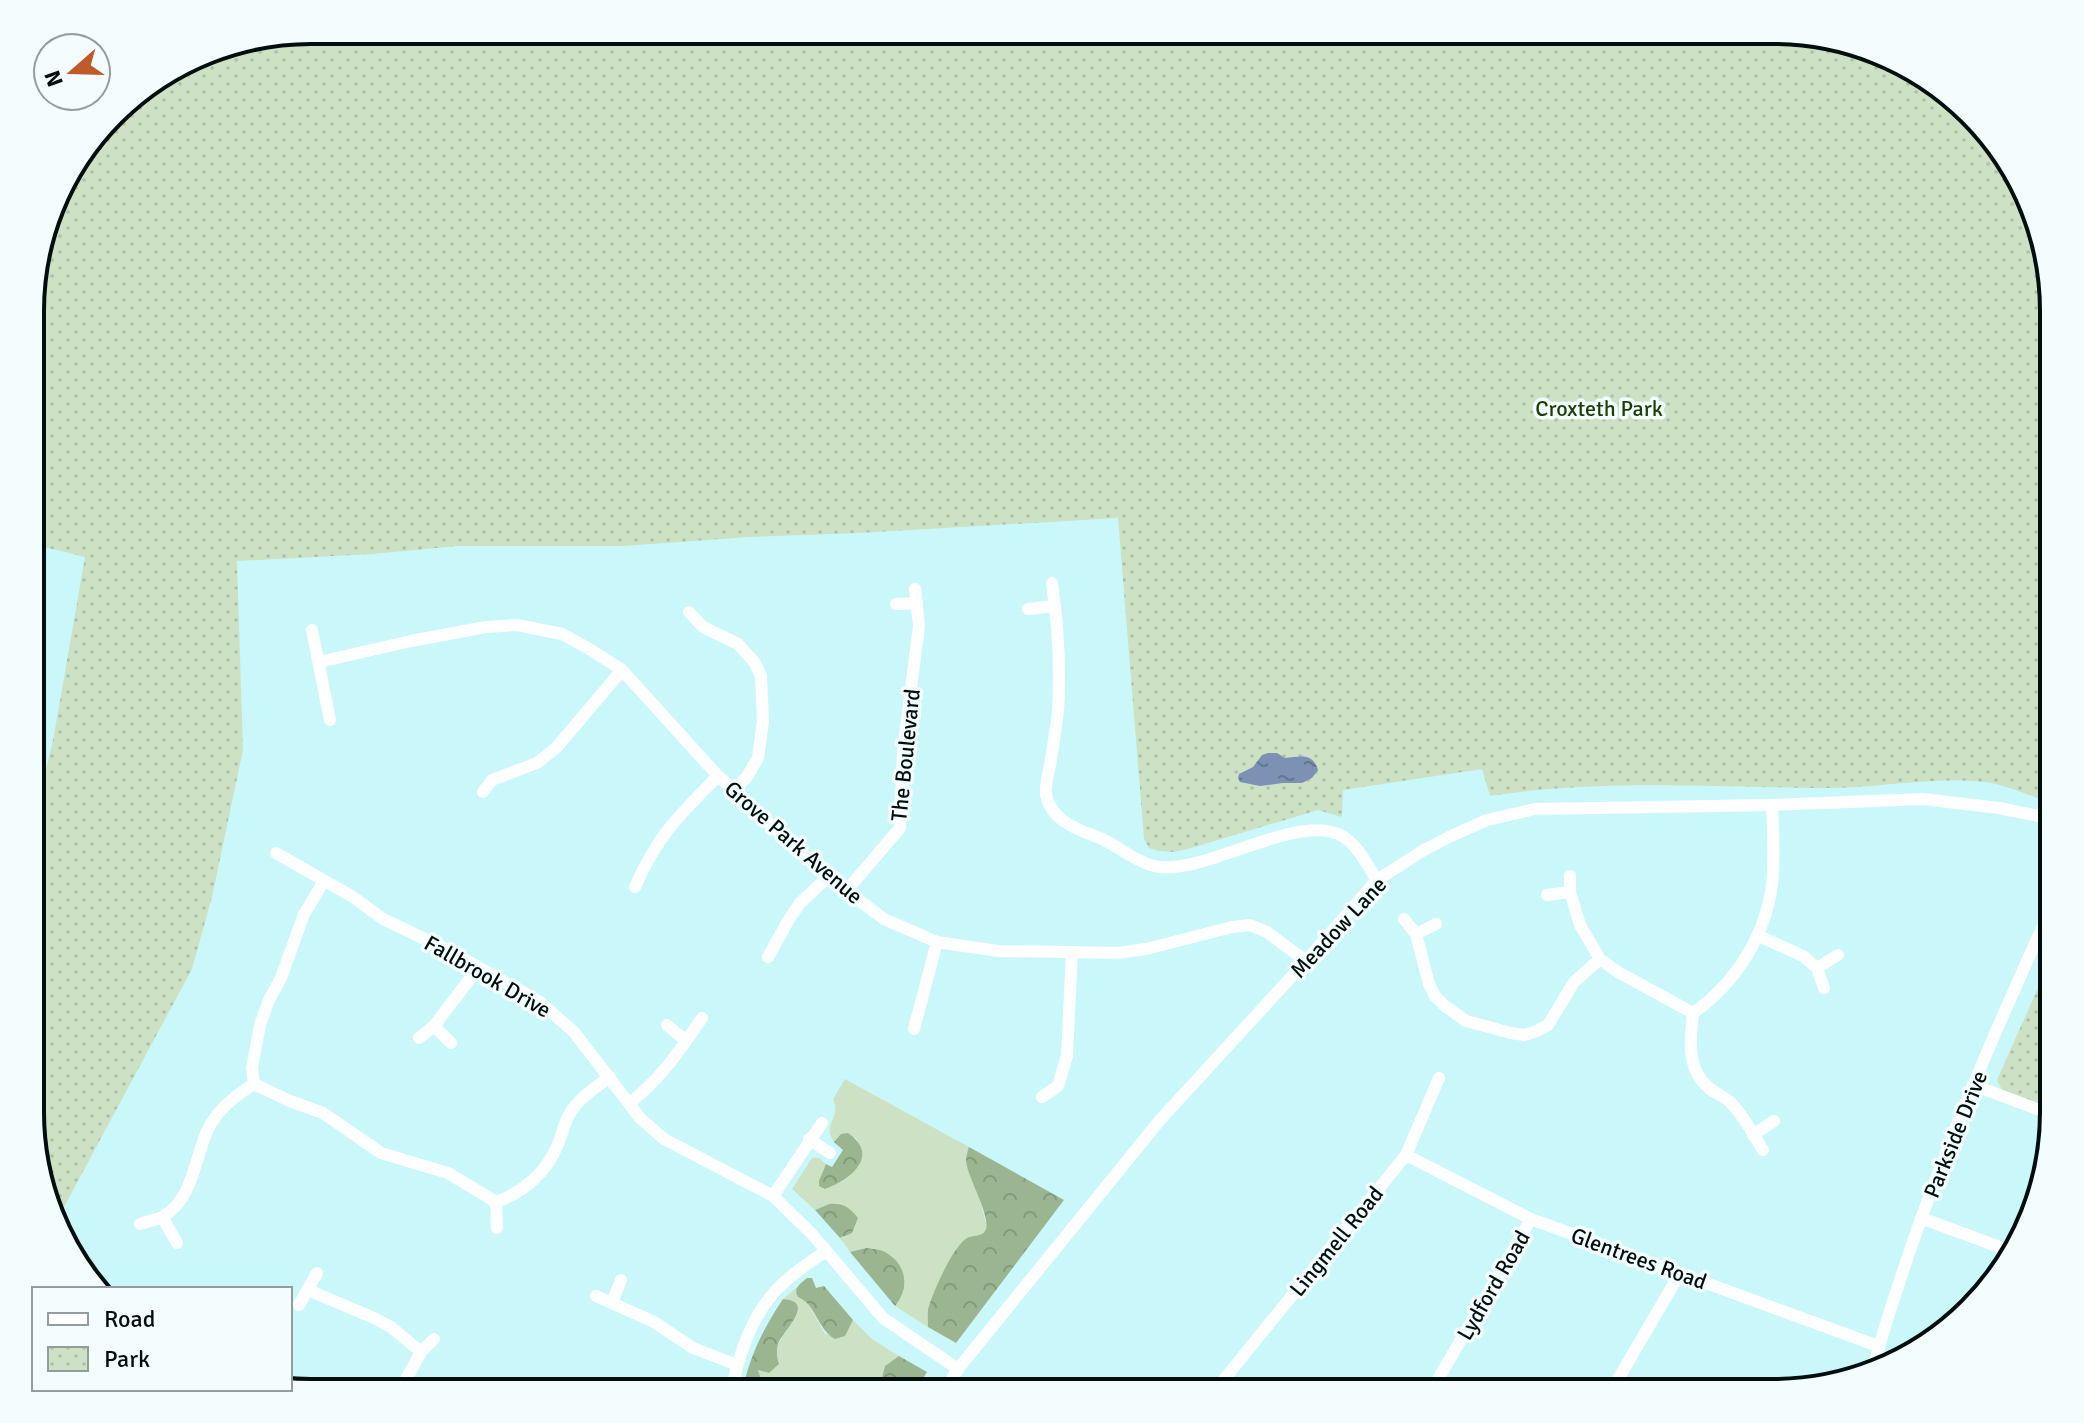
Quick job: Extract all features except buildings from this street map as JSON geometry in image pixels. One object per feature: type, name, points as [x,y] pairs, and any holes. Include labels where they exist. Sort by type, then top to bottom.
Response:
[{"type":"street","points":[[1052,583],[1059,629],[1059,682],[1046,795],[1056,814],[1079,831],[1105,839],[1149,864],[1162,867],[1198,863],[1291,834],[1330,831],[1352,844],[1377,880]]},
{"type":"street","name":"The Boulevard","points":[[847,890],[900,828],[903,751],[919,626],[916,596],[896,604]]},
{"type":"street","points":[[1028,609],[1055,606]]},
{"type":"street","points":[[689,612],[703,627],[738,644],[755,663],[761,676],[763,721],[758,758],[746,778],[734,789]]},
{"type":"street","name":"Grove Park Avenue","points":[[319,662],[486,627],[517,625],[562,634],[622,670],[718,776],[828,877],[884,919],[937,942],[998,951],[1117,953],[1250,925],[1267,932],[1306,961]]},
{"type":"street","points":[[312,630],[330,720]]},
{"type":"street","points":[[483,792],[492,780],[546,758],[622,670]]},
{"type":"street","points":[[635,887],[659,839],[718,776]]},
{"type":"street","name":"Meadow Lane","points":[[952,1378],[1160,1120],[1377,880],[1424,850],[1487,820],[1535,809],[1923,799],[2039,816]]},
{"type":"street","points":[[1693,1013],[1727,983],[1759,936],[1772,885],[1772,805]]},
{"type":"street","name":"Fallbrook Drive","points":[[276,853],[353,897],[383,919],[448,950],[540,1002],[580,1039],[640,1118],[664,1139],[773,1196],[812,1234],[883,1318],[958,1369]]},
{"type":"street","points":[[1570,876],[1570,892],[1580,925],[1600,959],[1693,1013]]},
{"type":"street","points":[[768,957],[800,903],[828,877]]},
{"type":"street","points":[[254,1084],[252,1068],[260,1025],[304,914],[324,881]]},
{"type":"street","points":[[1547,895],[1570,892]]},
{"type":"street","points":[[1404,919],[1416,934],[1435,996],[1466,1021],[1511,1033],[1524,1035],[1548,1025],[1574,982],[1600,959]]},
{"type":"street","points":[[1416,934],[1436,924]]},
{"type":"street","points":[[1759,936],[1803,956],[1817,968],[1824,988]]},
{"type":"street","name":"Parkside Drive","points":[[1876,1358],[1921,1218],[1973,1085],[2039,936]]},
{"type":"street","points":[[914,1029],[937,942]]},
{"type":"street","points":[[1042,1097],[1058,1086],[1067,1056],[1072,952]]},
{"type":"street","points":[[1817,968],[1838,955]]},
{"type":"street","points":[[419,1038],[434,1026],[478,968]]},
{"type":"street","points":[[1693,1013],[1691,1057],[1698,1075],[1708,1087],[1730,1101],[1763,1150]]},
{"type":"street","points":[[630,1103],[667,1069],[702,1018]]},
{"type":"street","points":[[667,1025],[686,1041]]},
{"type":"street","points":[[434,1026],[451,1043]]},
{"type":"street","points":[[496,1202],[519,1191],[543,1170],[577,1104],[610,1077]]},
{"type":"street","name":"Lingmell Road","points":[[1225,1379],[1406,1155],[1439,1078]]},
{"type":"street","points":[[254,1084],[323,1113],[381,1153],[448,1173],[496,1202]]},
{"type":"street","points":[[140,1224],[162,1217],[180,1200],[192,1179],[204,1140],[216,1115],[254,1084]]},
{"type":"street","points":[[1973,1085],[2039,1110]]},
{"type":"street","points":[[1753,1135],[1774,1121]]},
{"type":"street","points":[[773,1196],[822,1123]]},
{"type":"street","points":[[809,1139],[830,1153]]},
{"type":"street","name":"Glentrees Road","points":[[1406,1155],[1531,1219],[1878,1346]]},
{"type":"street","points":[[496,1202],[497,1228]]},
{"type":"street","points":[[162,1217],[177,1243]]},
{"type":"street","points":[[1921,1218],[2003,1248]]},
{"type":"street","name":"Lydford Road","points":[[1438,1379],[1531,1219]]},
{"type":"street","points":[[734,1378],[760,1311],[787,1280],[826,1251]]},
{"type":"street","points":[[299,1305],[317,1273]]},
{"type":"street","points":[[1618,1379],[1680,1273]]},
{"type":"street","points":[[612,1303],[621,1280]]},
{"type":"street","points":[[308,1290],[391,1327],[421,1352]]},
{"type":"street","points":[[596,1296],[654,1322],[693,1348],[737,1365]]},
{"type":"street","points":[[407,1378],[421,1352],[434,1339]]},
{"type":"green space","name":"Croxteth Park","points":[[294,45],[1790,45],[1825,49],[1875,64],[1906,80],[1936,99],[1962,122],[1985,148],[2012,193],[2026,225],[2035,259],[2039,294],[2039,799],[2001,785],[1963,781],[1840,788],[1572,787],[1490,796],[1482,769],[1343,790],[1342,817],[1318,810],[1188,849],[1159,851],[1149,848],[1144,839],[1118,518],[624,546],[458,546],[237,561],[243,750],[212,897],[192,969],[63,1210],[49,1164],[45,1129],[45,777],[85,557],[44,547],[44,311],[46,276],[58,225],[89,163],[110,135],[135,110],[177,80],[209,64],[259,49]]},
{"type":"green space","points":[[2039,986],[2039,1105],[2002,1090],[1997,1080]]},
{"type":"green space","points":[[845,1079],[969,1147],[966,1159],[986,1230],[958,1246],[927,1311],[928,1327],[895,1306],[899,1301],[866,1248],[850,1252],[840,1238],[845,1237],[829,1204],[815,1210],[792,1189],[812,1158],[819,1158],[826,1164],[822,1173],[862,1159],[856,1138],[842,1134],[834,1142],[831,1136],[830,1126],[835,1112],[833,1099]]},
{"type":"green space","points":[[848,1133],[858,1142],[862,1158],[844,1180],[825,1189],[819,1186],[819,1181],[826,1164],[832,1167],[843,1150],[834,1142],[841,1134]]},
{"type":"green space","points":[[969,1147],[1064,1200],[956,1343],[928,1327],[928,1311],[939,1281],[956,1250],[967,1238],[985,1231],[983,1207],[967,1167]]},
{"type":"green space","points":[[829,1204],[845,1206],[858,1218],[852,1233],[840,1238],[815,1210]]},
{"type":"green space","points":[[866,1248],[885,1252],[902,1270],[903,1292],[895,1306],[850,1252]]},
{"type":"green space","points":[[807,1278],[812,1278],[816,1288],[824,1286],[853,1320],[845,1336],[835,1339],[829,1335],[809,1305],[798,1297],[797,1289]]},
{"type":"green space","points":[[797,1287],[796,1292],[806,1300],[825,1334],[844,1336],[853,1320],[872,1339],[899,1356],[885,1366],[882,1378],[760,1378],[758,1369],[774,1367],[779,1363],[778,1344],[797,1312],[793,1301],[783,1299]]},
{"type":"green space","points":[[783,1299],[797,1305],[798,1311],[778,1344],[779,1364],[769,1373],[758,1370],[761,1378],[746,1378],[758,1344]]},
{"type":"green space","points":[[899,1356],[927,1372],[923,1378],[882,1378],[885,1366]]},
{"type":"water","points":[[1277,753],[1285,758],[1309,758],[1318,770],[1312,778],[1302,783],[1260,786],[1240,782],[1239,774],[1253,767],[1262,755]]}]
